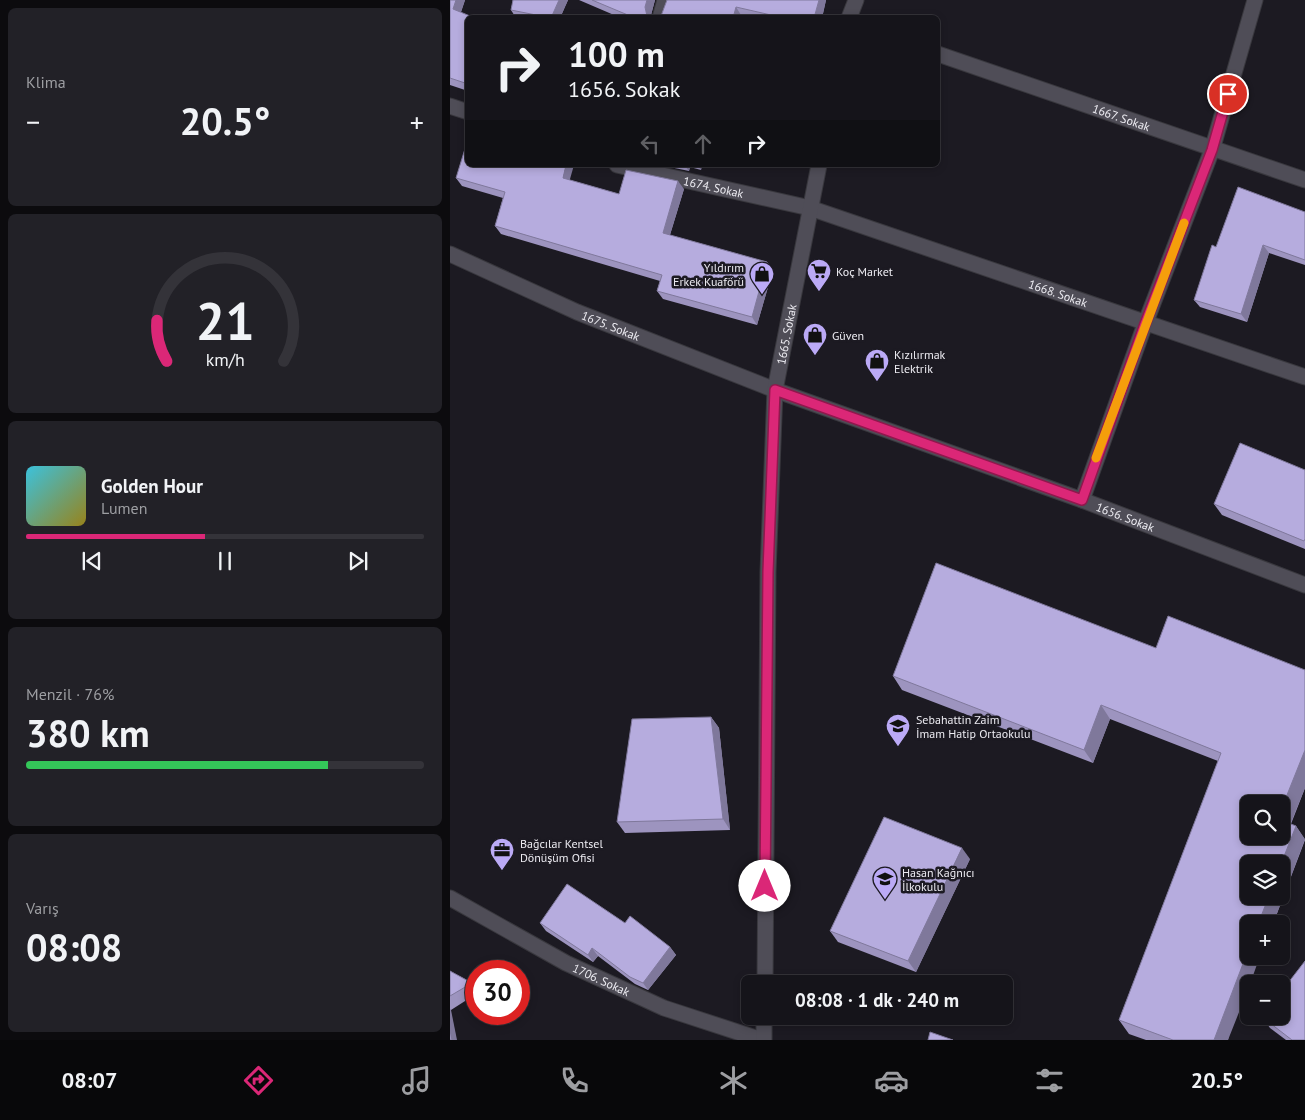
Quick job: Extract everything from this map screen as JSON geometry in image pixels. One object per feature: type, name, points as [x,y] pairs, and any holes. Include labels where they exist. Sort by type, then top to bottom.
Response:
[{"type":"street","points":[[661,15],[665,0]]},
{"type":"street","points":[[850,15],[856,0]]},
{"type":"street","points":[[1082,500],[1145,324],[1212,150],[1255,0]]},
{"type":"street","name":"1667. Sokak","points":[[940,55],[1212,150],[1305,180]]},
{"type":"street","points":[[450,106],[465,111]]},
{"type":"street","name":"1674. Sokak","points":[[626,167],[810,208]]},
{"type":"street","name":"1665. Sokak","points":[[765,975],[768,572],[775,390],[819,167]]},
{"type":"street","name":"1668. Sokak","points":[[810,208],[1145,324],[1305,376]]},
{"type":"street","name":"1675. Sokak","points":[[450,254],[577,312],[775,390]]},
{"type":"street","name":"1656. Sokak","points":[[775,390],[1082,500],[1305,585]]},
{"type":"street","name":"1706. Sokak","points":[[450,898],[566,963],[664,1008],[763,1040]]},
{"type":"street","points":[[763,1040],[764,1025]]},
{"type":"building","points":[[450,0],[456,0],[453,9],[468,15],[465,15],[465,83],[450,78]]},
{"type":"building","points":[[513,0],[559,0],[552,15],[536,15],[511,10]]},
{"type":"building","points":[[592,0],[647,0],[645,7],[647,15],[628,15]]},
{"type":"building","points":[[667,0],[819,0],[815,15],[771,15],[736,7],[734,15],[661,15]]},
{"type":"building","points":[[465,149],[465,167],[566,167],[563,178],[619,194],[626,170],[678,181],[663,233],[767,262],[752,317],[657,291],[662,275],[495,226],[505,192],[456,178]]},
{"type":"building","points":[[1238,187],[1305,212],[1305,260],[1263,245],[1241,314],[1194,300],[1212,245],[1216,247]]},
{"type":"building","points":[[1240,443],[1305,470],[1304,541],[1214,504]]},
{"type":"building","points":[[936,563],[1156,648],[1168,616],[1305,670],[1305,750],[1287,795],[1240,795],[1240,845],[1288,845],[1285,855],[1240,855],[1240,905],[1265,905],[1262,915],[1240,915],[1240,965],[1243,965],[1214,1040],[1173,1040],[1119,1020],[1221,753],[1101,705],[1084,750],[893,676]]},
{"type":"building","points":[[711,717],[723,819],[617,822],[632,719]]},
{"type":"building","points":[[884,817],[962,848],[908,961],[830,931]]},
{"type":"building","points":[[1290,824],[1296,826],[1290,841]]},
{"type":"building","points":[[567,884],[625,923],[630,916],[670,947],[643,983],[630,977],[592,948],[588,955],[540,923]]},
{"type":"building","points":[[1305,961],[1305,1040],[1292,1040],[1272,1025],[1290,1025],[1290,980]]},
{"type":"building","points":[[450,971],[465,979],[465,987],[450,996]]},
{"type":"building","points":[[930,1032],[953,1040],[928,1040]]},
{"type":"slow traffic","points":[[1096,458],[1184,223]]},
{"type":"place","name":"Koç Market","points":[[819,292]]},
{"type":"place","name":"Yıldırım Erkek Kuaförü","points":[[762,295]]},
{"type":"place","name":"Güven","points":[[815,356]]},
{"type":"place","name":"Kızılırmak Elektrik","points":[[877,382]]},
{"type":"place","name":"Sebahattin Zaim İmam Hatip Ortaokulu","points":[[898,747]]},
{"type":"place","name":"Bağcılar Kentsel Dönüşüm Ofisi","points":[[502,871]]},
{"type":"place","name":"Hasan Kağnıcı İlkokulu","points":[[885,900]]},
{"type":"route","points":[[765,886],[768,572],[775,390],[1082,500],[1145,324],[1212,150],[1228,94]]}]
